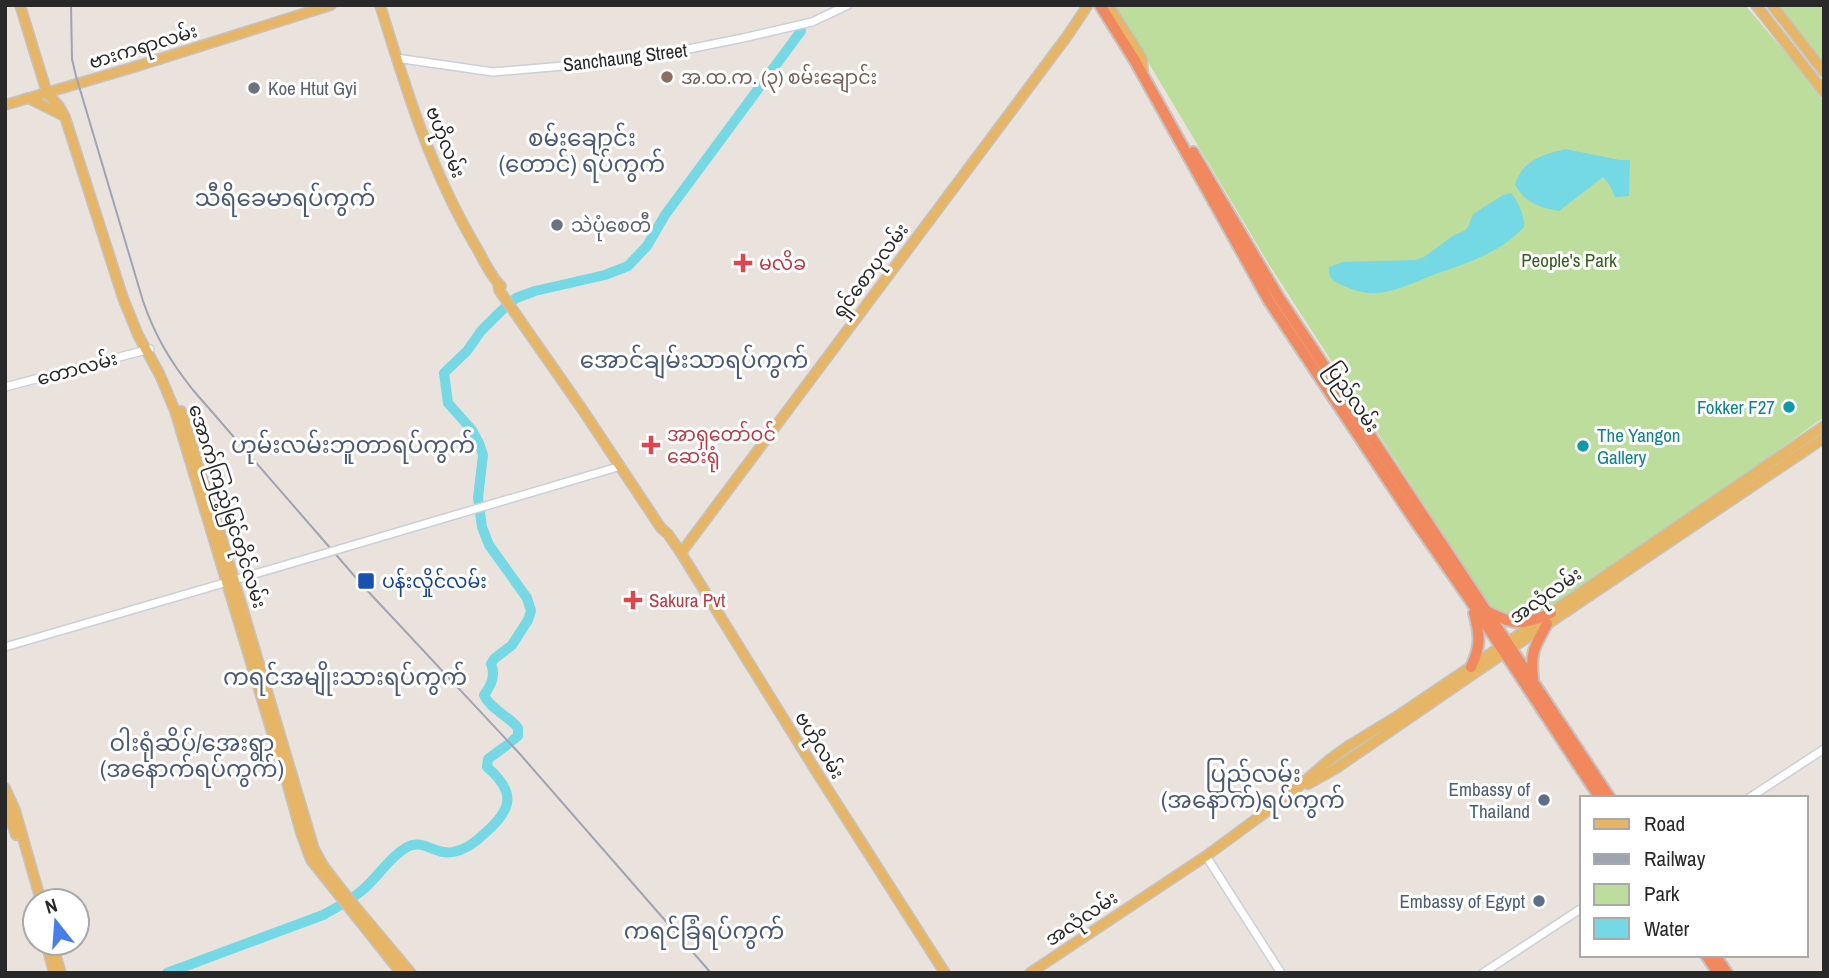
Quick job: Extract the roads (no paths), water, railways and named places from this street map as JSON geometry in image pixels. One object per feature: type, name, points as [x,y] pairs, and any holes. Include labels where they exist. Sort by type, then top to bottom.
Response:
[{"type":"highway","points":[[1092,6],[1142,72]]},
{"type":"highway","name":"ပြည်လမ်း","points":[[1142,72],[1269,301],[1415,521],[1470,600],[1533,681],[1609,796]]},
{"type":"highway","name":"ပြည်လမ်း","points":[[1142,72],[1212,183],[1278,296],[1485,610],[1599,796]]},
{"type":"highway","points":[[1470,600],[1479,631],[1477,654],[1471,667]]},
{"type":"highway","points":[[1485,610],[1502,619],[1522,623],[1531,622],[1551,612]]},
{"type":"highway","points":[[1533,681],[1531,661],[1534,648],[1547,624]]},
{"type":"highway","points":[[1707,957],[1717,973]]},
{"type":"highway","points":[[1717,957],[1727,973]]},
{"type":"main road","name":"အောက်ကြည့်မြင်တိုင်လမ်း","points":[[20,5],[47,93],[65,117],[123,298],[180,409],[269,711],[314,849],[347,901],[401,973]]},
{"type":"main road","name":"ဗားကရာလမ်း","points":[[5,105],[331,5]]},
{"type":"main road","name":"ဗဟိုလမ်း","points":[[380,5],[428,151],[464,226],[498,284],[537,333],[604,431],[666,526],[668,534]]},
{"type":"main road","name":"ပြည်လမ်း","points":[[1108,5],[1142,58],[1142,72]]},
{"type":"main road","points":[[1756,5],[1824,92]]},
{"type":"main road","points":[[1772,5],[1824,72]]},
{"type":"main road","name":"ပြည်လမ်း","points":[[1092,6],[1133,65],[1142,72]]},
{"type":"main road","name":"ရှင်စောပုလမ်း","points":[[681,553],[1092,6]]},
{"type":"main road","points":[[28,98],[65,117]]},
{"type":"main road","name":"ဗဟိုလမ်း","points":[[515,307],[661,528],[681,553],[945,973]]},
{"type":"main road","name":"အလုံလမ်း","points":[[1030,973],[1206,856],[1289,795],[1350,745],[1471,667],[1547,624],[1566,607],[1824,426]]},
{"type":"main road","name":"အလုံလမ်း","points":[[1289,795],[1335,769],[1506,648],[1551,612],[1566,607],[1824,441]]},
{"type":"main road","points":[[5,788],[15,810],[32,887]]},
{"type":"main road","points":[[5,804],[35,887]]},
{"type":"main road","name":"အောက်ကြည့်မြင်တိုင်လမ်း","points":[[347,901],[411,973]]},
{"type":"street","name":"Sanchaung Street","points":[[396,58],[493,72],[634,60],[812,22],[848,5]]},
{"type":"street","name":"တောလမ်း","points":[[5,387],[147,349]]},
{"type":"street","points":[[5,647],[621,466]]},
{"type":"street","points":[[1752,796],[1824,749]]},
{"type":"street","points":[[1206,856],[1281,973]]},
{"type":"street","points":[[1483,973],[1580,909]]},
{"type":"water","points":[[1565,149],[1630,160],[1629,196],[1615,197],[1603,177],[1559,211],[1529,201],[1515,185],[1518,176],[1528,164],[1542,156]]},
{"type":"water","points":[[1511,193],[1520,209],[1524,227],[1504,244],[1482,257],[1383,292],[1368,293],[1352,289],[1330,277],[1329,267],[1343,262],[1415,260],[1424,257],[1464,231],[1473,214],[1503,195]]},
{"type":"waterway","points":[[512,741],[518,736],[518,728],[484,695],[492,680],[491,664],[512,645],[531,611],[527,598],[489,545],[482,527],[478,498],[483,455],[472,430],[448,403],[444,373],[467,351],[481,331],[516,298],[605,275],[628,266],[647,246],[665,215],[801,31]]},
{"type":"waterway","points":[[167,973],[323,915],[360,892],[407,847],[419,845],[447,853],[471,845],[494,824],[506,808],[503,784],[487,767],[488,759],[507,745]]},
{"type":"railway","points":[[71,5],[72,59],[76,76],[143,301],[170,358],[193,390],[364,587],[519,753],[711,973]]},
{"type":"place","name":"အ.ထ.က. (၃) စမ်းချောင်း","points":[[667,77]]},
{"type":"place","name":"Koe Htut Gyi","points":[[254,88]]},
{"type":"place","name":"သဲပုံစေတီ","points":[[557,225]]},
{"type":"place","name":"မလိခ","points":[[743,263]]},
{"type":"place","name":"Fokker F27","points":[[1789,407]]},
{"type":"place","name":"အာရှတော်ဝင် ဆေးရုံ","points":[[651,445]]},
{"type":"place","name":"The Yangon Gallery","points":[[1583,446]]},
{"type":"place","name":"ပန်းလှိုင်လမ်း","points":[[366,581]]},
{"type":"place","name":"Sakura Pvt","points":[[633,600]]},
{"type":"place","name":"Embassy of Thailand","points":[[1544,800]]},
{"type":"place","name":"Embassy of Egypt","points":[[1539,901]]},
{"type":"district","name":"စမ်းချောင်း (တောင်) ရပ်ကွက်","points":[[582,151]]},
{"type":"district","name":"သီရိခေမာရပ်ကွက်","points":[[285,198]]},
{"type":"district","name":"အောင်ချမ်းသာရပ်ကွက်","points":[[694,360]]},
{"type":"district","name":"ဟုမ်းလမ်းဘူတာရပ်ကွက်","points":[[353,445]]},
{"type":"district","name":"ကရင်အမျိုးသားရပ်ကွက်","points":[[345,677]]},
{"type":"district","name":"ဝါးရုံဆိပ်/အေးရွာ (အနောက်ရပ်ကွက်)","points":[[192,756]]},
{"type":"district","name":"ပြည်လမ်း (အနောက်)ရပ်ကွက်","points":[[1253,787]]},
{"type":"district","name":"ကရင်ခြံရပ်ကွက်","points":[[704,931]]},
{"type":"park label","name":"People's Park","points":[[1569,260]]}]
